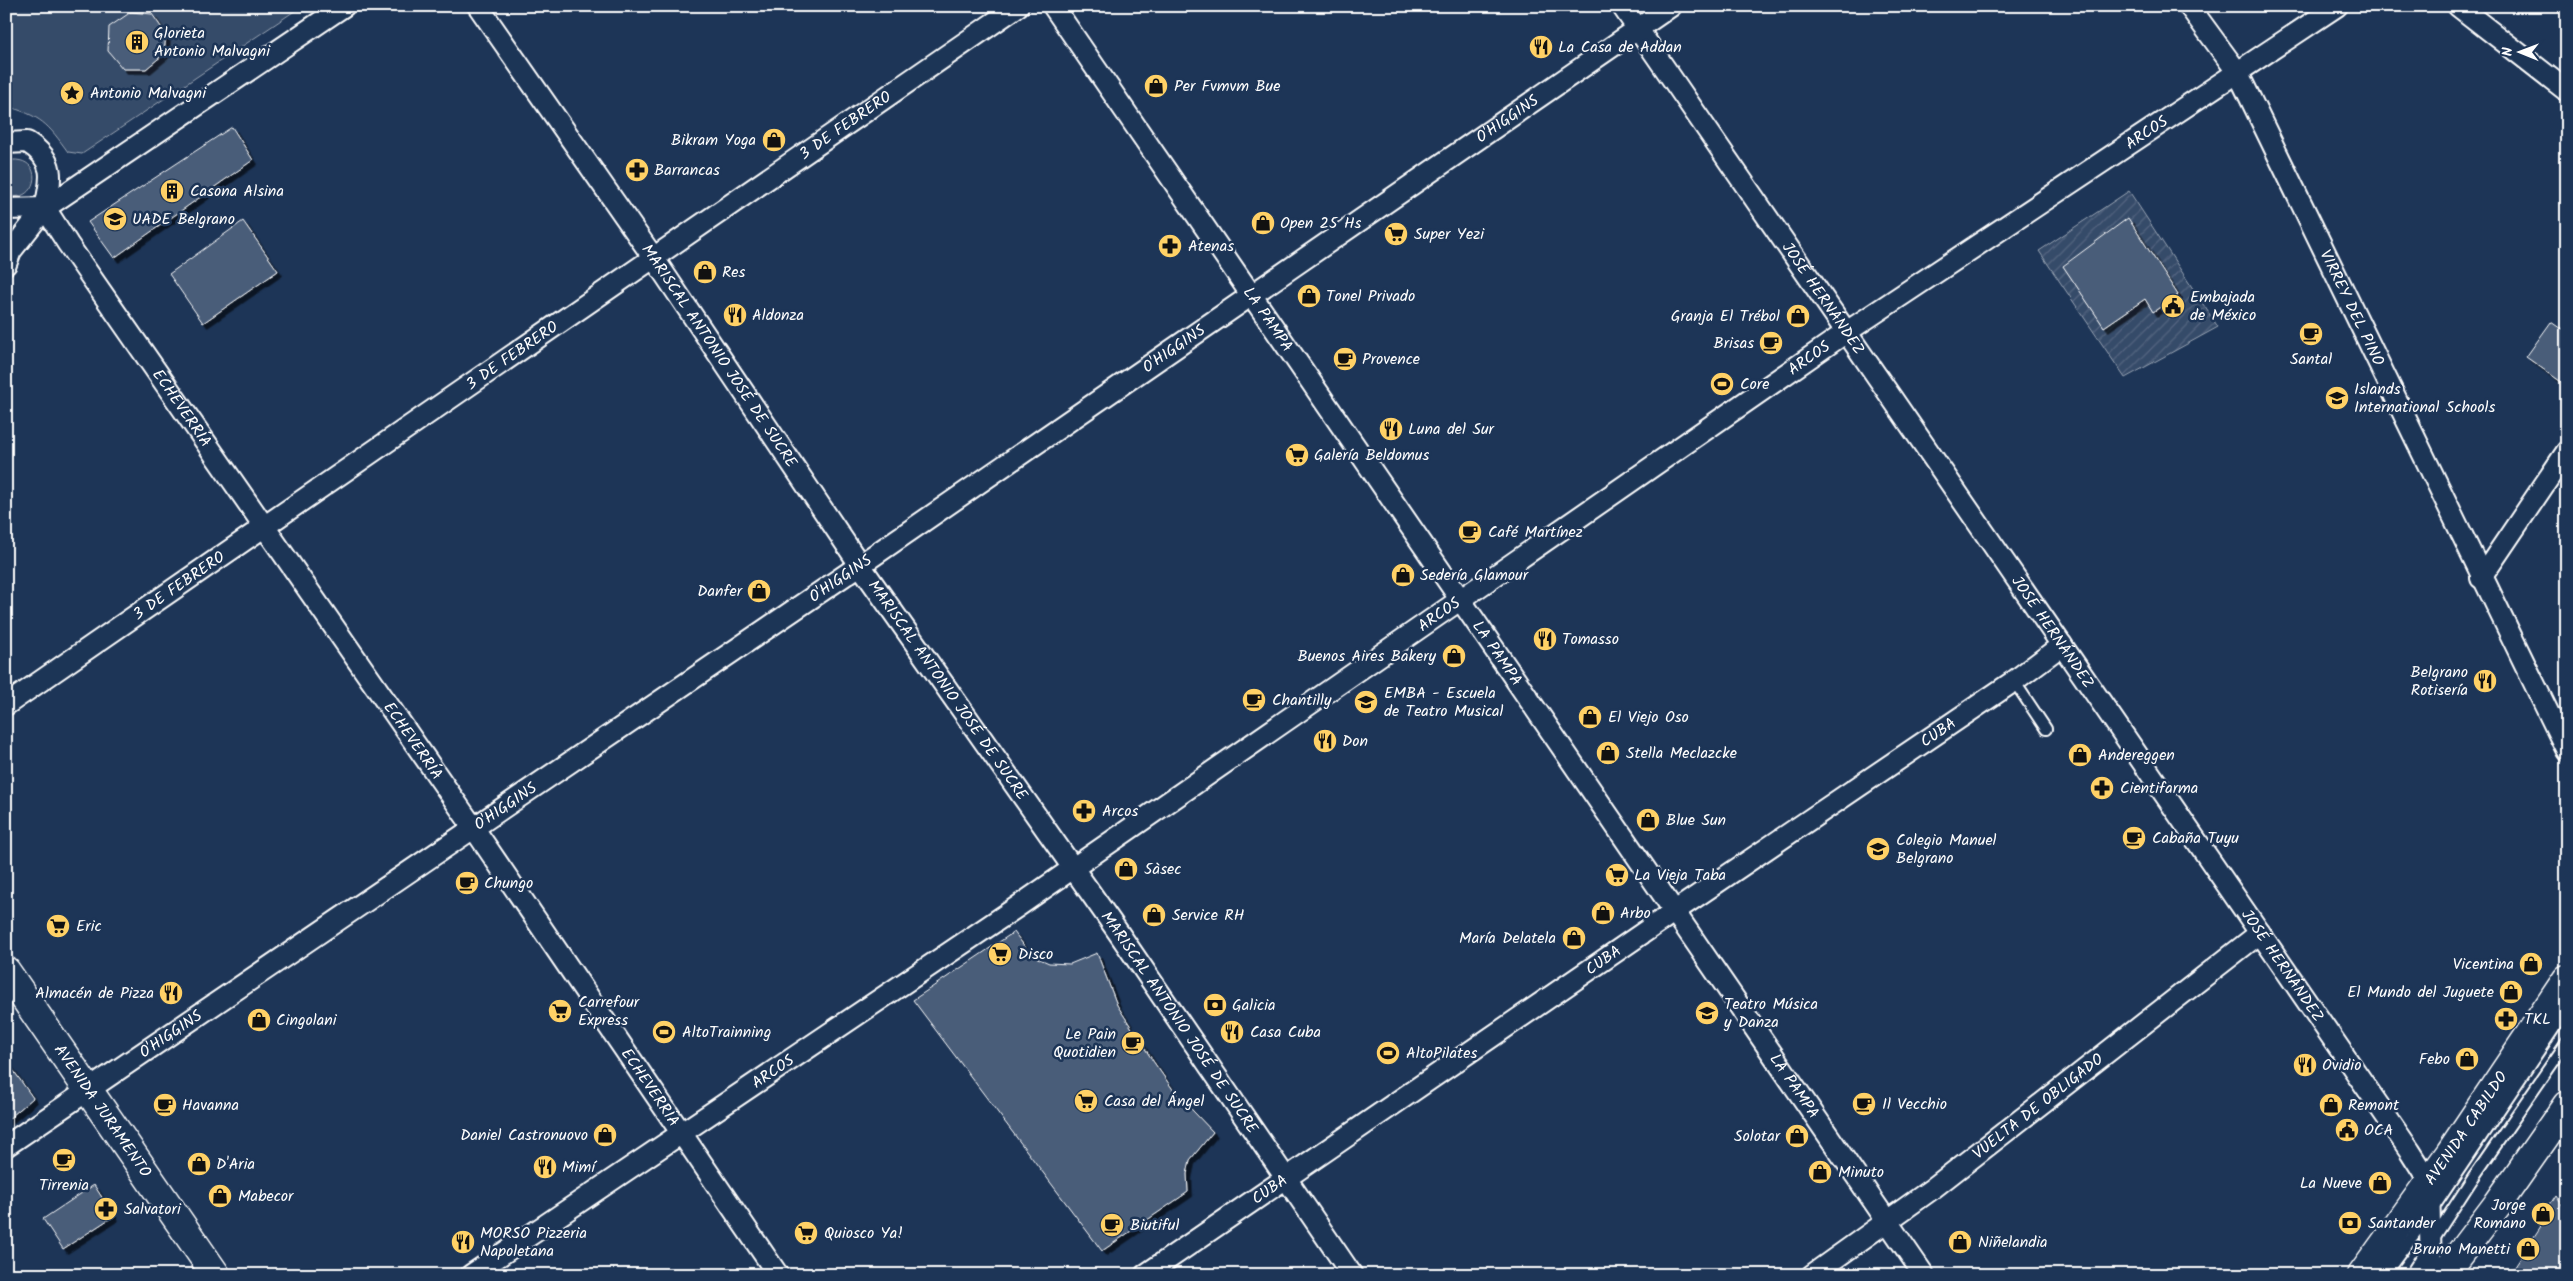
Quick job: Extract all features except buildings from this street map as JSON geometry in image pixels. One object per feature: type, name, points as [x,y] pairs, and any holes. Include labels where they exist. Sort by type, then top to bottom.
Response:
[{"type":"main road","name":"AVENIDA JURAMENTO","points":[[6,971],[216,1275]]},
{"type":"main road","name":"AVENIDA CABILDO","points":[[2362,1275],[2429,1181],[2567,979]]},
{"type":"main road","points":[[2444,1275],[2497,1205],[2567,1105]]},
{"type":"street","points":[[6,264],[11,251],[45,208],[344,6]]},
{"type":"street","name":"MARISCAL ANTONIO JOSÉ DE SUCRE","points":[[478,6],[652,256],[860,565],[1073,868],[1352,1275]]},
{"type":"street","name":"3 DE FEBRERO","points":[[6,705],[652,256],[1018,6]]},
{"type":"street","name":"LA PAMPA","points":[[1053,6],[1249,295],[1494,646],[1924,1275]]},
{"type":"street","name":"JOSÉ HERNÁNDEZ","points":[[1622,6],[2429,1181]]},
{"type":"street","name":"O'HIGGINS","points":[[6,1146],[860,565],[1249,295],[1671,6]]},
{"type":"street","name":"VIRREY DEL PINO","points":[[2189,6],[2238,73],[2481,578],[2567,751]]},
{"type":"street","name":"ARCOS","points":[[471,1275],[1073,868],[1461,601],[1845,333],[2337,6]]},
{"type":"street","points":[[2458,6],[2567,91]]},
{"type":"street","points":[[6,143],[27,142],[46,158],[51,170],[45,208]]},
{"type":"street","points":[[6,209],[45,208]]},
{"type":"street","name":"ECHEVERRÍA","points":[[45,208],[473,827],[778,1275]]},
{"type":"street","points":[[2481,578],[2567,451]]},
{"type":"street","name":"CUBA","points":[[1145,1275],[1674,911],[2014,681],[2062,645]]},
{"type":"street","name":"VUELTA DE OBLIGADO","points":[[1812,1275],[1888,1222],[2260,933]]},
{"type":"street","points":[[2429,1181],[2432,1244],[2431,1275]]},
{"type":"lane","points":[[2014,681],[2046,729]]},
{"type":"lane","points":[[2384,1275],[2430,1213],[2567,1009]]},
{"type":"lane","points":[[2410,1275],[2432,1244],[2473,1178],[2567,1042]]},
{"type":"shaded area","points":[[6,6],[302,6],[82,154],[68,152],[55,134],[43,122],[28,113],[6,106]]},
{"type":"shaded area","points":[[12,160],[23,161],[30,166],[34,174],[30,189],[24,194],[16,196],[6,194],[6,162]]},
{"type":"shaded area","points":[[2129,191],[2218,327],[2125,378],[2039,251]],"holes":[[[2063,266],[2178,295],[2153,312],[2145,299],[2104,327]]]},
{"type":"place","name":"Glorieta Antonio Malvagni","points":[[137,42]]},
{"type":"place","name":"La Casa de Addan","points":[[1541,47]]},
{"type":"place","name":"Per Fvmvm Bue","points":[[1156,86]]},
{"type":"place","name":"Antonio Malvagni","points":[[72,93]]},
{"type":"place","name":"Bikram Yoga","points":[[774,140]]},
{"type":"place","name":"Barrancas","points":[[637,170]]},
{"type":"place","name":"Casona Alsina","points":[[172,191]]},
{"type":"place","name":"UADE Belgrano","points":[[115,219]]},
{"type":"place","name":"Open 25 Hs","points":[[1263,223]]},
{"type":"place","name":"Super Yezi","points":[[1396,234]]},
{"type":"place","name":"Atenas","points":[[1170,246]]},
{"type":"place","name":"Res","points":[[705,272]]},
{"type":"place","name":"Tonel Privado","points":[[1309,296]]},
{"type":"place","name":"Embajada de México","points":[[2173,306]]},
{"type":"place","name":"Aldonza","points":[[735,315]]},
{"type":"place","name":"Granja El Trébol","points":[[1798,316]]},
{"type":"place","name":"Santal","points":[[2311,334]]},
{"type":"place","name":"Brisas","points":[[1771,343]]},
{"type":"place","name":"Provence","points":[[1345,359]]},
{"type":"place","name":"Core","points":[[1722,384]]},
{"type":"place","name":"Islands International Schools","points":[[2337,398]]},
{"type":"place","name":"Luna del Sur","points":[[1391,429]]},
{"type":"place","name":"Galería Beldomus","points":[[1297,455]]},
{"type":"place","name":"Café Martínez","points":[[1470,532]]},
{"type":"place","name":"Sedería Glamour","points":[[1403,575]]},
{"type":"place","name":"Danfer","points":[[759,591]]},
{"type":"place","name":"Tomasso","points":[[1545,639]]},
{"type":"place","name":"Buenos Aires Bakery","points":[[1454,656]]},
{"type":"place","name":"Belgrano Rotisería","points":[[2485,681]]},
{"type":"place","name":"Chantilly","points":[[1254,700]]},
{"type":"place","name":"EMBA - Escuela de Teatro Musical","points":[[1366,702]]},
{"type":"place","name":"El Viejo Oso","points":[[1590,717]]},
{"type":"place","name":"Don","points":[[1325,741]]},
{"type":"place","name":"Stella Meclazcke","points":[[1608,753]]},
{"type":"place","name":"Andereggen","points":[[2080,755]]},
{"type":"place","name":"Cientifarma","points":[[2102,788]]},
{"type":"place","name":"Arcos","points":[[1084,811]]},
{"type":"place","name":"Blue Sun","points":[[1648,820]]},
{"type":"place","name":"Cabaña Tuyu","points":[[2134,838]]},
{"type":"place","name":"Colegio Manuel Belgrano","points":[[1878,849]]},
{"type":"place","name":"5àsec","points":[[1126,869]]},
{"type":"place","name":"La Vieja Taba","points":[[1617,875]]},
{"type":"place","name":"Chungo","points":[[467,883]]},
{"type":"place","name":"Arbo","points":[[1603,913]]},
{"type":"place","name":"Service RH","points":[[1154,915]]},
{"type":"place","name":"Eric","points":[[58,926]]},
{"type":"place","name":"María Delatela","points":[[1574,938]]},
{"type":"place","name":"Disco","points":[[1000,954]]},
{"type":"place","name":"Vicentina","points":[[2531,964]]},
{"type":"place","name":"El Mundo del Juguete","points":[[2511,992]]},
{"type":"place","name":"Almacén de Pizza","points":[[171,993]]},
{"type":"place","name":"Galicia","points":[[1215,1005]]},
{"type":"place","name":"Carrefour Express","points":[[560,1011]]},
{"type":"place","name":"Teatro Música y Danza","points":[[1707,1013]]},
{"type":"place","name":"TKL","points":[[2506,1019]]},
{"type":"place","name":"Cingolani","points":[[259,1020]]},
{"type":"place","name":"AltoTrainning","points":[[664,1032]]},
{"type":"place","name":"Casa Cuba","points":[[1232,1032]]},
{"type":"place","name":"Le Pain Quotidien","points":[[1133,1043]]},
{"type":"place","name":"AltoPilates","points":[[1388,1053]]},
{"type":"place","name":"Febo","points":[[2467,1059]]},
{"type":"place","name":"Ovidio","points":[[2305,1065]]},
{"type":"place","name":"Casa del Ángel","points":[[1086,1101]]},
{"type":"place","name":"Il Vecchio","points":[[1864,1104]]},
{"type":"place","name":"Havanna","points":[[165,1105]]},
{"type":"place","name":"Remont","points":[[2331,1105]]},
{"type":"place","name":"OCA","points":[[2347,1130]]},
{"type":"place","name":"Daniel Castronuovo","points":[[605,1135]]},
{"type":"place","name":"Solotar","points":[[1797,1136]]},
{"type":"place","name":"Tirrenia","points":[[64,1160]]},
{"type":"place","name":"D'Aria","points":[[199,1164]]},
{"type":"place","name":"Mimí","points":[[545,1167]]},
{"type":"place","name":"Minuto","points":[[1820,1172]]},
{"type":"place","name":"La Nueve","points":[[2380,1183]]},
{"type":"place","name":"Mabecor","points":[[220,1196]]},
{"type":"place","name":"Salvatori","points":[[106,1209]]},
{"type":"place","name":"Jorge Romano","points":[[2543,1214]]},
{"type":"place","name":"Santander","points":[[2350,1223]]},
{"type":"place","name":"Biutiful","points":[[1112,1225]]},
{"type":"place","name":"Quiosco Ya!","points":[[806,1233]]},
{"type":"place","name":"MORSO Pizzeria Napoletana","points":[[463,1242]]},
{"type":"place","name":"Niñelandia","points":[[1960,1242]]},
{"type":"place","name":"Bruno Manetti","points":[[2528,1249]]}]
